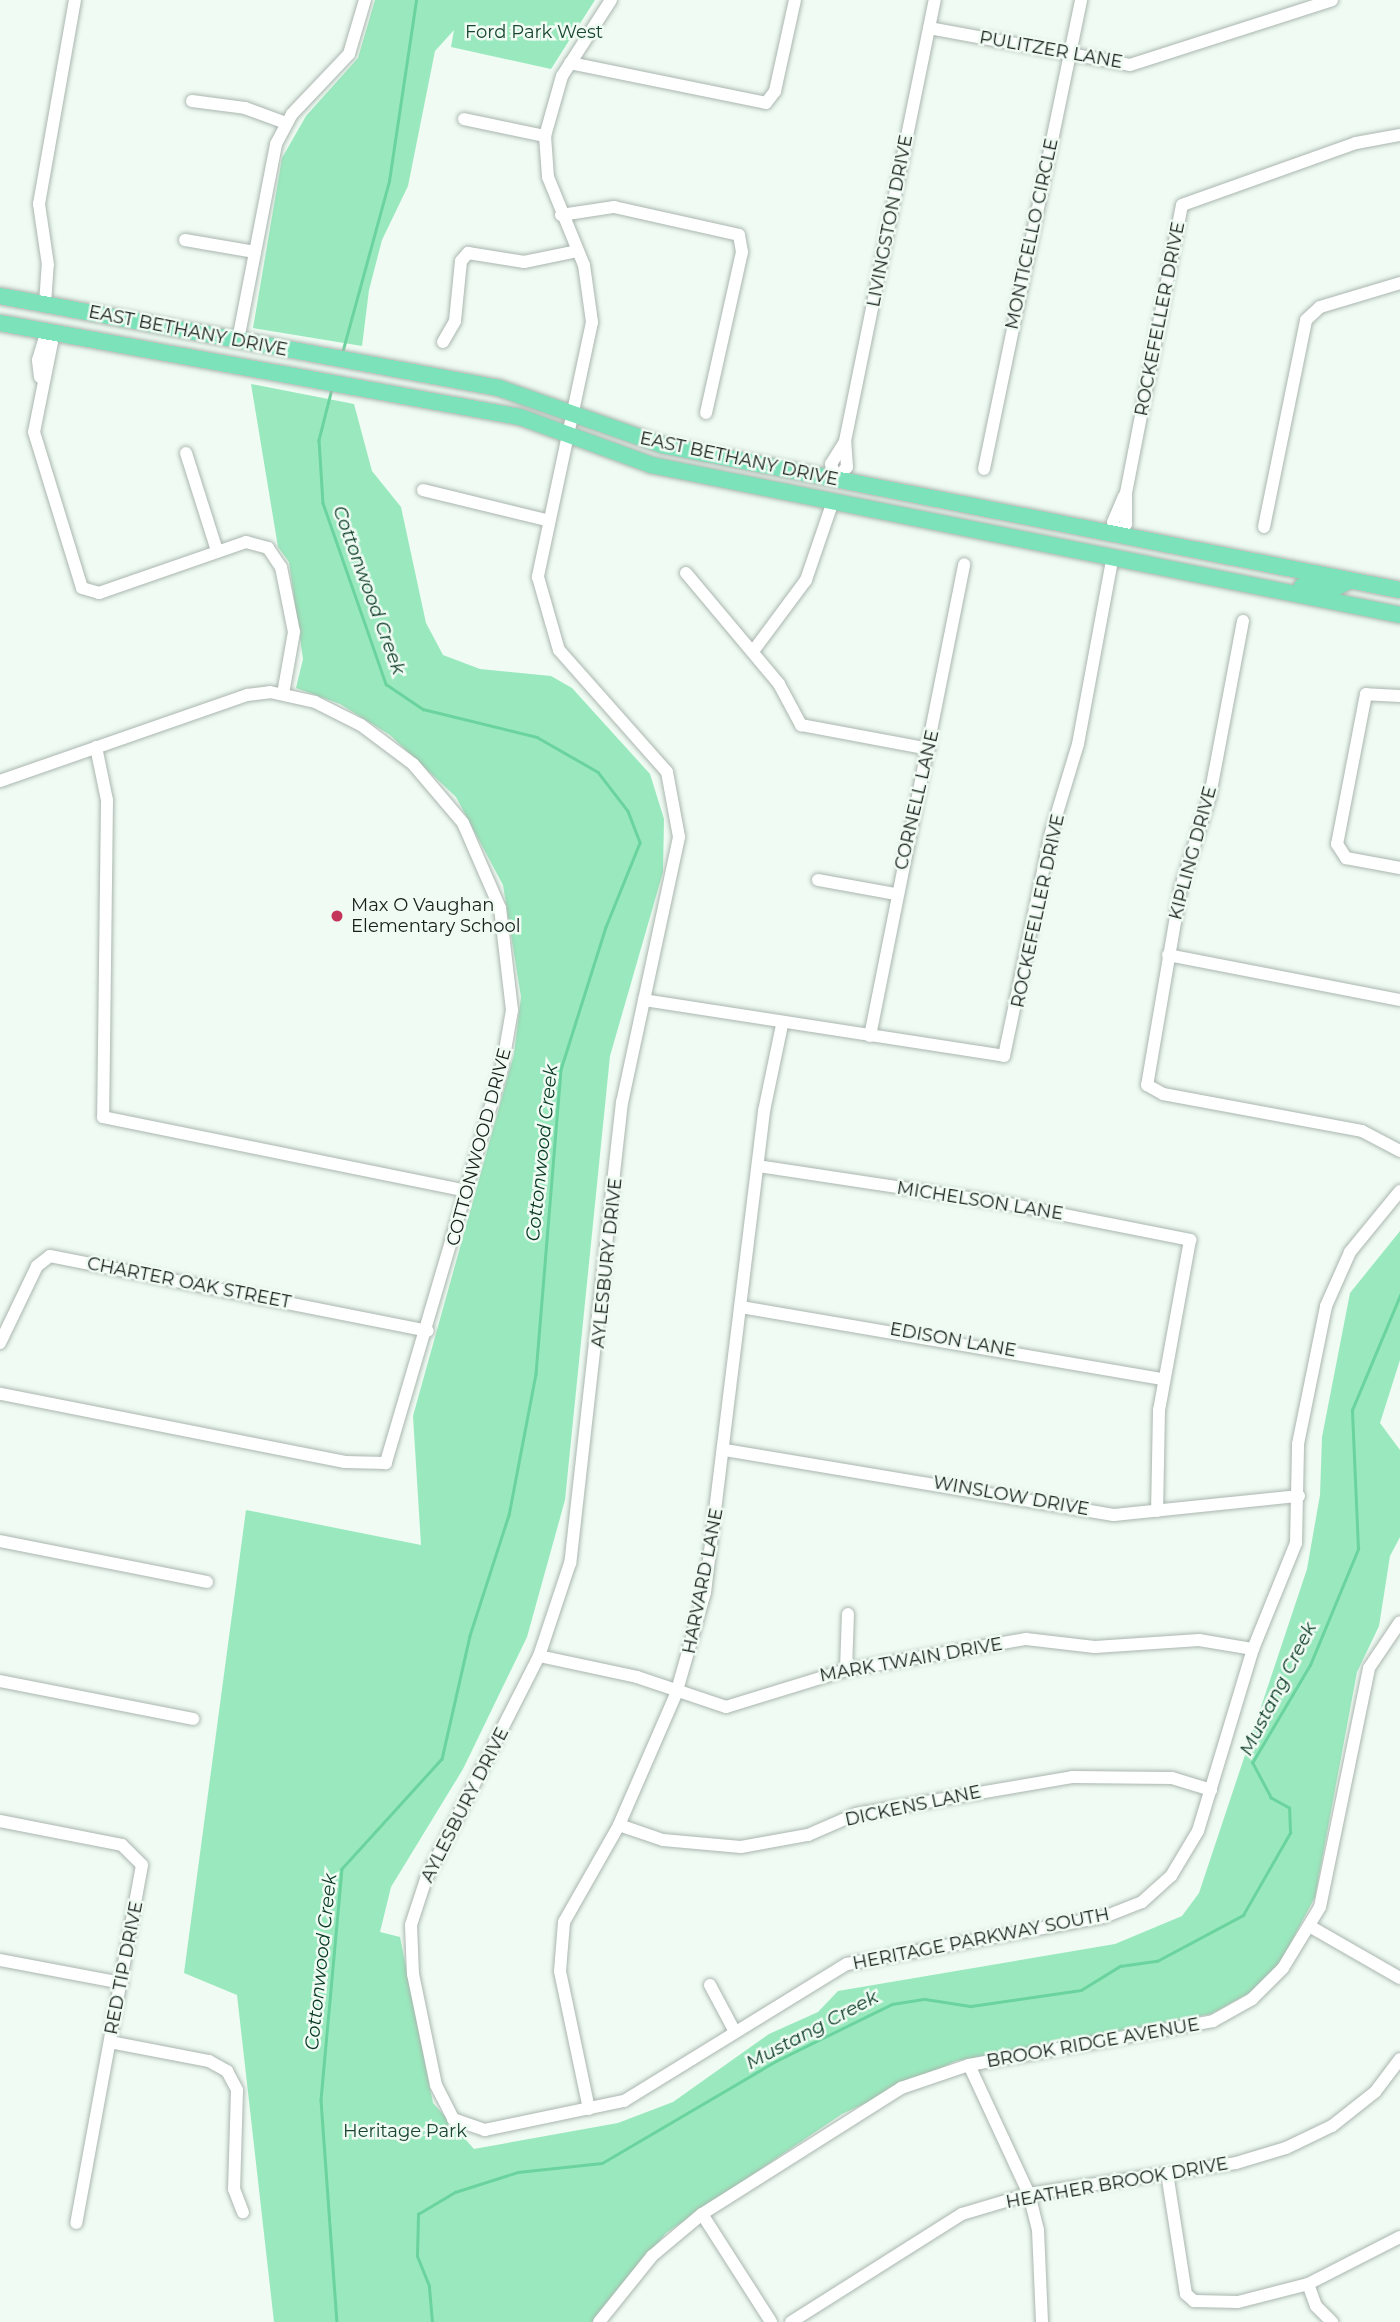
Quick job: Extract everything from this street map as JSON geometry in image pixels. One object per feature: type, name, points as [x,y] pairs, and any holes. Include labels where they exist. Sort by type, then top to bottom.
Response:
[{"type":"main road","name":"EAST BETHANY DRIVE","points":[[0,296],[499,388],[571,410],[662,445],[1400,590]]},
{"type":"main road","points":[[45,304],[47,331]]},
{"type":"main road","name":"EAST BETHANY DRIVE","points":[[0,323],[359,388],[569,431],[651,465],[1112,560],[1400,615]]},
{"type":"main road","points":[[832,503],[836,480]]},
{"type":"main road","points":[[1112,560],[1116,536]]},
{"type":"main road","points":[[1244,585],[1333,589],[1349,580]]},
{"type":"street","points":[[45,304],[48,265],[38,204],[75,0]]},
{"type":"street","points":[[238,340],[267,173],[286,123],[349,54],[365,0]]},
{"type":"street","points":[[464,119],[545,136],[570,63],[611,0]]},
{"type":"street","points":[[570,63],[768,102],[795,0]]},
{"type":"street","name":"LIVINGSTON DRIVE","points":[[836,480],[831,464],[845,441],[934,0]]},
{"type":"street","name":"MONTICELLO CIRCLE","points":[[984,469],[1081,0]]},
{"type":"street","name":"PULITZER LANE","points":[[929,28],[1130,65],[1153,60],[1332,0]]},
{"type":"street","points":[[192,101],[245,108],[286,123]]},
{"type":"street","name":"ROCKEFELLER DRIVE","points":[[1116,536],[1126,524],[1126,493],[1182,205],[1356,143],[1400,135]]},
{"type":"street","name":"AYLESBURY DRIVE","points":[[463,2126],[447,2110],[436,2085],[413,1974],[411,1925],[426,1879],[539,1656],[581,1508],[622,1102],[674,875],[677,807],[667,772],[641,736],[589,691],[559,650],[538,577],[546,520],[569,431],[571,410],[592,323],[578,251],[561,215],[548,177],[545,136]]},
{"type":"street","points":[[561,215],[614,207],[738,235],[742,252],[706,413]]},
{"type":"street","points":[[185,240],[255,252]]},
{"type":"street","points":[[443,342],[455,321],[461,261],[468,253],[524,262],[578,251]]},
{"type":"street","points":[[1264,527],[1306,320],[1320,307],[1400,283]]},
{"type":"street","points":[[47,331],[52,342],[40,377],[34,432],[85,591],[99,593],[217,551],[257,544],[279,561],[294,632],[283,694]]},
{"type":"street","points":[[186,453],[217,551]]},
{"type":"street","points":[[422,490],[546,520]]},
{"type":"street","points":[[754,650],[806,580],[832,503]]},
{"type":"street","name":"ROCKEFELLER DRIVE","points":[[870,1036],[1004,1056],[1051,833],[1078,744],[1112,560]]},
{"type":"street","name":"CORNELL LANE","points":[[870,1036],[896,894],[929,749],[964,564]]},
{"type":"street","points":[[686,573],[754,650],[801,725],[929,749]]},
{"type":"street","name":"KIPLING DRIVE","points":[[1243,621],[1210,796],[1181,887],[1147,1085],[1163,1094],[1362,1131],[1400,1151]]},
{"type":"street","name":"COTTONWOOD DRIVE","points":[[0,781],[247,695],[283,694],[340,714],[413,764],[463,823],[493,885],[506,935],[512,1010],[502,1068],[428,1331],[386,1463],[345,1462],[0,1395]]},
{"type":"street","points":[[1400,696],[1366,694],[1337,844],[1346,858],[1400,868]]},
{"type":"street","points":[[96,747],[107,800],[103,1117],[466,1191]]},
{"type":"street","points":[[818,880],[896,894]]},
{"type":"street","points":[[1168,955],[1400,1000]]},
{"type":"street","points":[[644,1000],[782,1026],[870,1036]]},
{"type":"street","name":"HARVARD LANE","points":[[590,2109],[560,1947],[573,1902],[619,1825],[676,1694],[705,1592],[725,1450],[758,1166],[782,1026]]},
{"type":"street","name":"MICHELSON LANE","points":[[758,1166],[1190,1240],[1192,1251],[1164,1379]]},
{"type":"street","name":"HERITAGE PARKWAY SOUTH","points":[[463,2126],[485,2130],[590,2109],[646,2092],[735,2032],[847,1964],[1073,1924],[1142,1902],[1191,1847],[1253,1649],[1296,1543],[1298,1444],[1326,1306],[1350,1252],[1400,1191]]},
{"type":"street","name":"CHARTER OAK STREET","points":[[0,1343],[37,1266],[50,1256],[428,1331]]},
{"type":"street","name":"EDISON LANE","points":[[741,1307],[1164,1379]]},
{"type":"street","points":[[1157,1511],[1164,1379]]},
{"type":"street","name":"WINSLOW DRIVE","points":[[725,1450],[1114,1515],[1299,1496]]},
{"type":"street","points":[[0,1541],[207,1582]]},
{"type":"street","points":[[846,1670],[848,1614]]},
{"type":"street","name":"BROOK RIDGE AVENUE","points":[[599,2322],[652,2256],[702,2214],[844,2120],[901,2088],[969,2065],[1213,2021],[1252,1999],[1311,1927],[1369,1668],[1400,1622]]},
{"type":"street","name":"MARK TWAIN DRIVE","points":[[539,1656],[637,1677],[701,1703],[744,1705],[846,1670],[1026,1639],[1095,1647],[1199,1640],[1253,1649]]},
{"type":"street","points":[[0,1681],[193,1719]]},
{"type":"street","name":"DICKENS LANE","points":[[619,1825],[663,1840],[741,1847],[808,1835],[856,1814],[1072,1777],[1172,1778],[1211,1790]]},
{"type":"street","name":"RED TIP DRIVE","points":[[0,1821],[135,1852],[143,1873],[76,2223]]},
{"type":"street","points":[[1311,1927],[1400,1978]]},
{"type":"street","points":[[0,1960],[121,1983]]},
{"type":"street","points":[[710,1984],[735,2032]]},
{"type":"street","points":[[110,2042],[209,2060],[227,2071],[237,2090],[234,2189],[243,2212]]},
{"type":"street","name":"HEATHER BROOK DRIVE","points":[[791,2322],[941,2224],[1029,2194],[1236,2162],[1332,2126],[1375,2092],[1400,2059]]},
{"type":"street","points":[[969,2065],[1029,2194],[1038,2230],[1042,2322]]},
{"type":"street","points":[[1167,2173],[1188,2298],[1238,2302],[1308,2284],[1400,2237]]},
{"type":"street","points":[[702,2214],[771,2322]]},
{"type":"street","points":[[1308,2284],[1316,2306],[1332,2322]]},
{"type":"green space","name":"Ford Park West","points":[[375,0],[595,0],[551,69],[451,47],[454,30],[435,51],[408,186],[382,240],[369,290],[362,346],[253,328],[282,158],[306,116],[358,58]]},
{"type":"green space","name":"Heritage Park","points":[[251,384],[354,404],[372,471],[401,507],[426,623],[443,655],[480,669],[551,676],[572,688],[650,774],[664,819],[663,872],[610,1056],[565,1500],[527,1637],[463,1769],[391,1887],[380,1932],[400,1937],[433,2103],[474,2149],[618,2123],[673,2102],[769,2034],[818,2012],[838,1991],[1115,1944],[1182,1916],[1199,1893],[1307,1569],[1320,1495],[1322,1437],[1350,1293],[1400,1231],[1400,1360],[1380,1423],[1400,1450],[1400,1537],[1390,1556],[1379,1626],[1357,1672],[1315,1897],[1280,1963],[1251,1992],[1211,2014],[956,2061],[842,2114],[666,2233],[593,2322],[274,2322],[237,1995],[184,1973],[246,1510],[421,1545],[413,1416],[514,1054],[521,997],[503,885],[456,797],[390,735],[340,704],[296,688],[303,659],[289,562],[278,547]]},
{"type":"waterway","name":"Cottonwood Creek","points":[[342,353],[389,181],[416,0]]},
{"type":"waterway","name":"Cottonwood Creek","points":[[332,389],[319,440],[323,503],[386,684],[423,709],[537,737],[598,772],[628,811],[640,843],[606,927],[561,1070],[536,1374],[509,1515],[470,1636],[442,1759],[342,1869],[321,2100],[337,2322]]},
{"type":"waterway","name":"Mustang Creek","points":[[432,2322],[429,2286],[417,2256],[418,2214],[455,2192],[518,2172],[602,2163],[776,2061],[892,2004],[925,1999],[971,2006],[1081,1990],[1120,1966],[1157,1961],[1243,1915],[1290,1833],[1289,1808],[1271,1798],[1252,1763],[1310,1665],[1358,1549],[1352,1410],[1400,1295]]},
{"type":"place","name":"Max O Vaughan Elementary School","points":[[337,916]]}]
